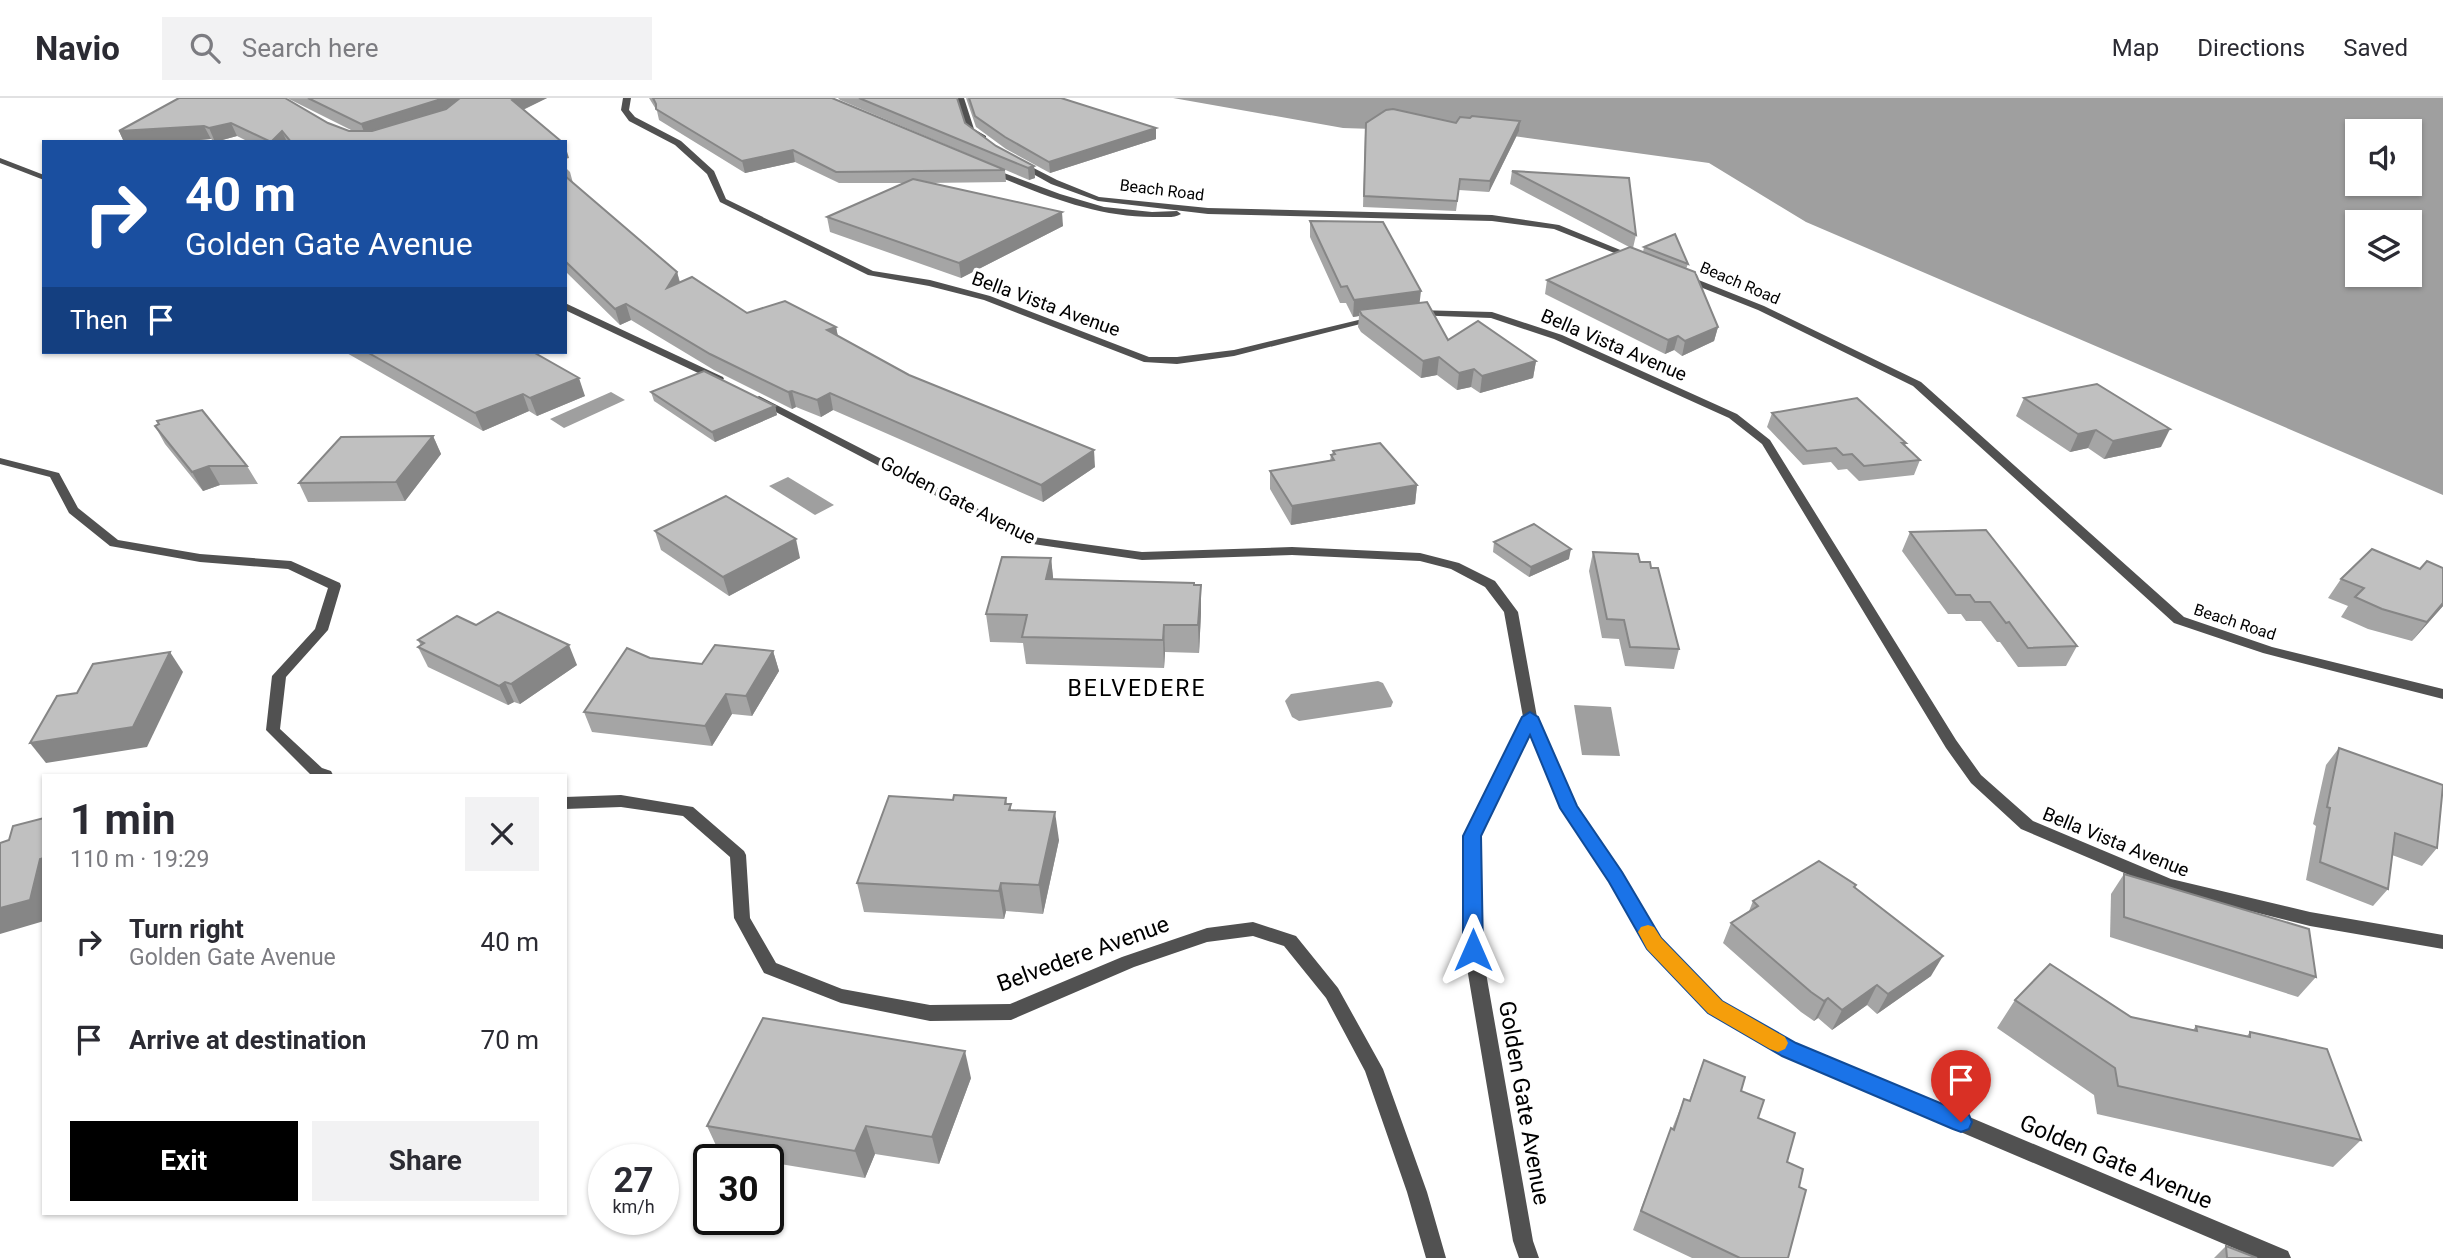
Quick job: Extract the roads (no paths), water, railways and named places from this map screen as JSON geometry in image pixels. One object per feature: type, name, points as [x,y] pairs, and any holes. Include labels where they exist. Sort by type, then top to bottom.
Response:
[{"type":"street","name":"Bella Vista Avenue","points":[[627,98],[625,110],[632,119],[678,143],[711,173],[723,200],[753,216],[871,273],[930,282],[987,298],[1148,360],[1175,362],[1226,354],[1385,317]]},
{"type":"street","points":[[960,98],[971,130],[992,145]]},
{"type":"street","name":"Beach Road","points":[[1013,159],[1054,182],[1098,198],[1208,211],[1492,218],[1556,226],[1646,262]]},
{"type":"street","points":[[0,160],[42,177]]},
{"type":"street","points":[[976,163],[1048,194],[1090,207],[1150,216],[1208,211]]},
{"type":"street","name":"Beach Road","points":[[1671,272],[1761,308],[1917,384],[2179,620],[2268,650],[2443,694]]},
{"type":"street","name":"Golden Gate Avenue","points":[[567,307],[744,391],[1030,540],[1142,556],[1292,551],[1420,557],[1455,566],[1490,584],[1511,612],[1530,717],[1569,808],[1615,877],[1654,943],[1715,1007],[1789,1050],[2281,1258]]},
{"type":"street","name":"Bella Vista Avenue","points":[[1398,315],[1411,313],[1492,316],[1558,337],[1733,416],[1766,442],[1951,744],[1976,779],[2027,825],[2168,885],[2310,919],[2443,942]]},
{"type":"street","points":[[0,461],[55,475],[73,510],[114,543],[200,558],[291,565],[335,586],[321,630],[279,676],[273,730],[317,772],[323,774]]},
{"type":"street","name":"Golden Gate Avenue","points":[[1529,1258],[1523,1241],[1473,950],[1472,836],[1530,717]]},
{"type":"street","name":"Belvedere Avenue","points":[[567,803],[621,801],[687,811],[738,855],[742,918],[771,968],[841,996],[866,1001],[930,1013],[1011,1012],[1128,962],[1206,935],[1253,929],[1290,941],[1332,993],[1374,1069],[1417,1192],[1436,1258]]},
{"type":"district","name":"BELVEDERE","points":[[1137,688]]}]
